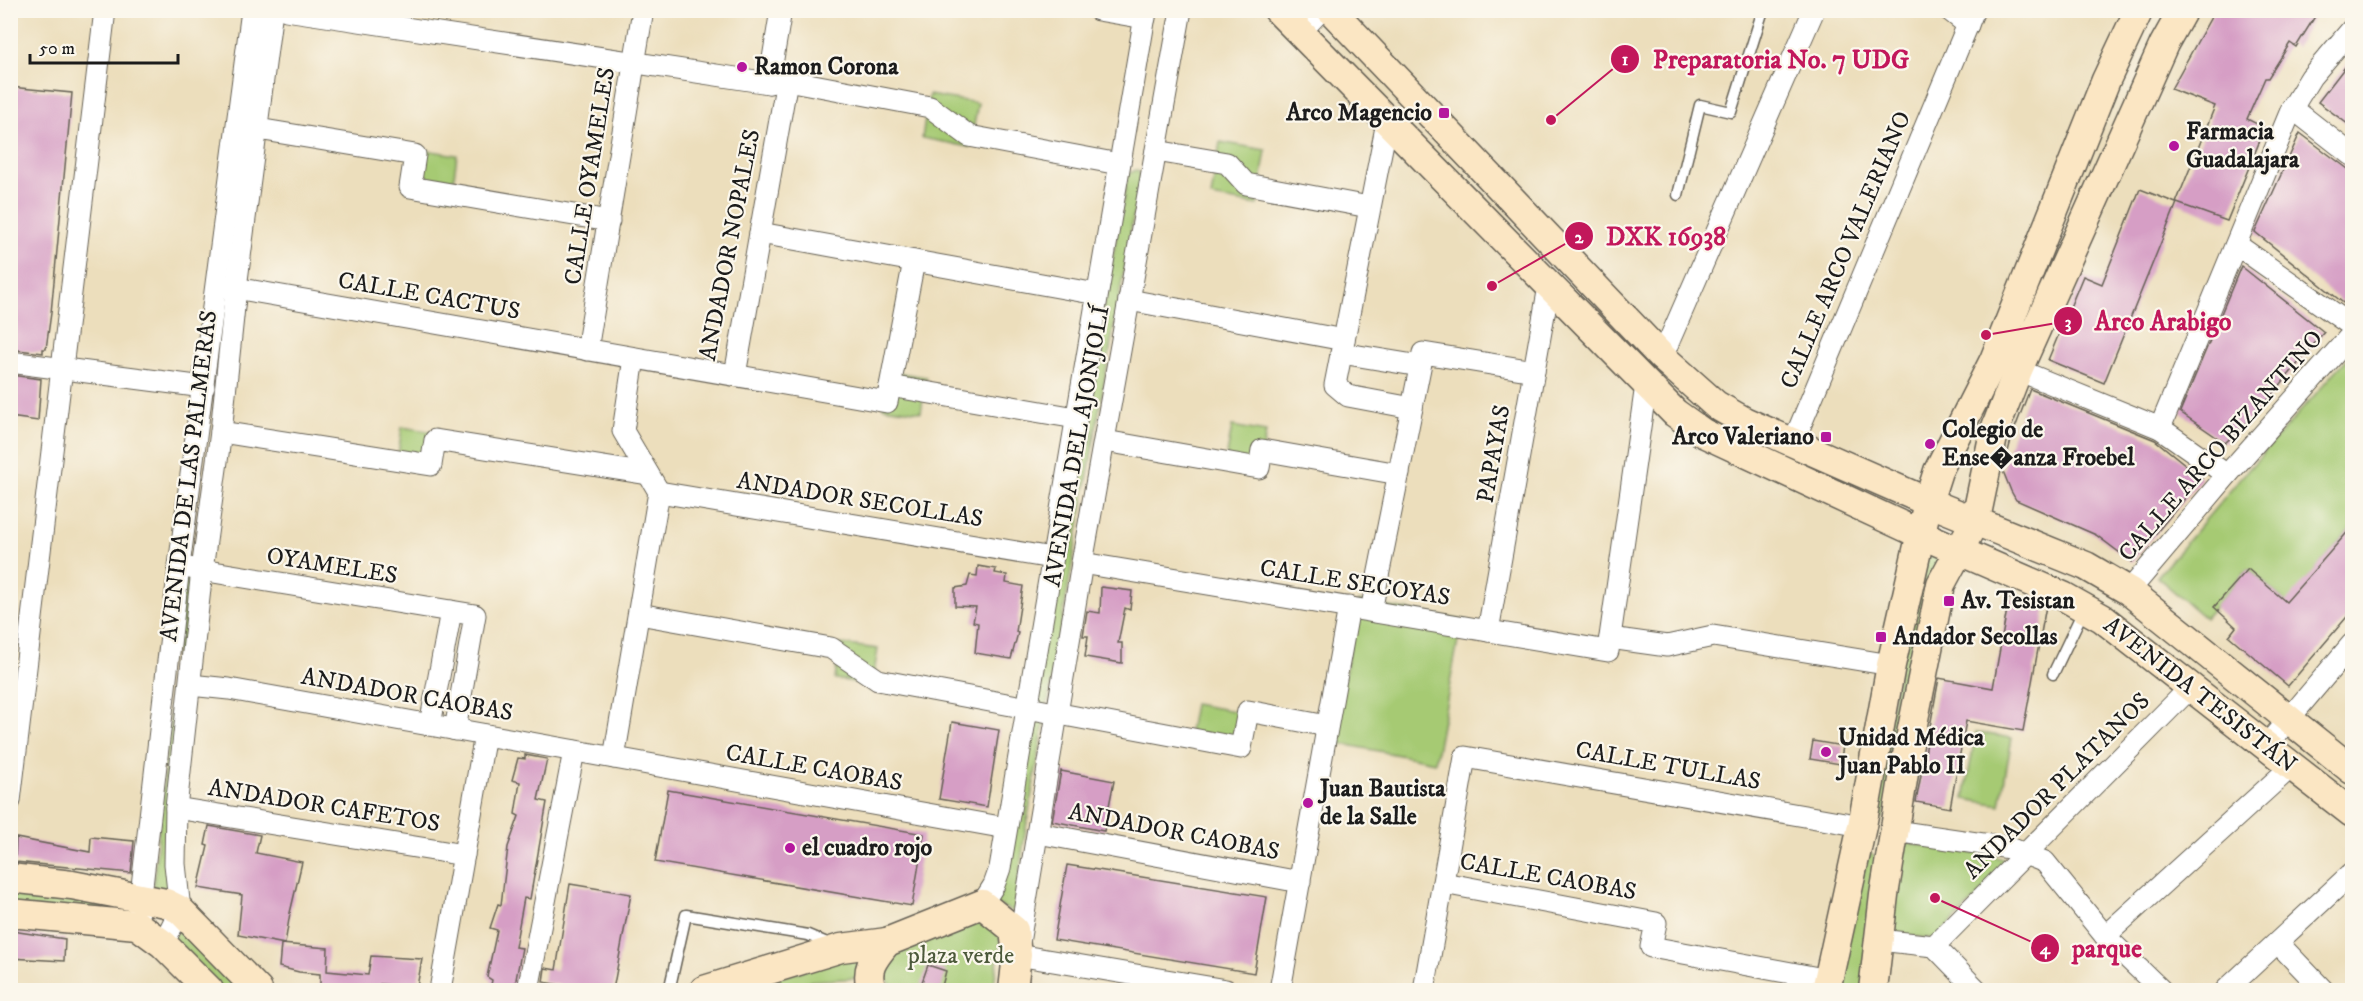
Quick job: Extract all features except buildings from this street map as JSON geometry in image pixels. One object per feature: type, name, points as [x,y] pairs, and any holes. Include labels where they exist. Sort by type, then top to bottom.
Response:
[{"type":"street","points":[[10,801],[105,10]]},
{"type":"street","name":"AVENIDA DE LAS PALMERAS","points":[[137,925],[179,566],[252,10]]},
{"type":"street","name":"AVENIDA DE LAS PALMERAS","points":[[180,910],[175,864],[176,808],[202,570],[272,10]]},
{"type":"street","points":[[286,10],[635,64],[778,81],[930,107],[969,136],[1118,172],[1149,186]]},
{"type":"street","name":"CALLE OYAMELES","points":[[587,350],[643,10]]},
{"type":"street","name":"ANDADOR NOPALES","points":[[634,358],[735,375],[760,233],[778,81],[781,10]]},
{"type":"street","points":[[1098,10],[1145,14]]},
{"type":"street","name":"AVENIDA DEL AJONJOLÍ","points":[[1017,955],[1082,563],[1181,10]]},
{"type":"street","points":[[1286,19],[1308,24],[1321,10]]},
{"type":"street","name":"AVENIDA TESISTÁN","points":[[1331,10],[1654,347],[1716,405],[1744,421],[1928,502],[1976,519],[2086,566],[2129,591],[2352,770]]},
{"type":"street","points":[[1624,361],[1654,347],[1814,10]]},
{"type":"street","points":[[1949,10],[1971,18]]},
{"type":"street","points":[[1828,985],[1862,825],[1891,665],[1928,502],[1938,471],[1994,360],[2106,80],[2139,10]]},
{"type":"street","points":[[1874,990],[1884,895],[1910,738],[1941,584],[1976,519],[1994,432],[2018,369],[2164,44],[2183,10]]},
{"type":"street","name":"AVENIDA DEL AJONJOLÍ","points":[[982,904],[994,885],[1000,868],[1145,14]]},
{"type":"street","name":"CALLE ARCO VALERIANO","points":[[1793,442],[1971,18]]},
{"type":"street","name":"AVENIDA TESISTÁN","points":[[1286,19],[1675,413],[1703,433],[1920,534],[2063,596],[2102,618],[2352,813]]},
{"type":"street","points":[[2160,428],[2292,108],[2311,77],[2352,29]]},
{"type":"street","points":[[2292,108],[2352,155]]},
{"type":"street","points":[[1387,122],[1335,385],[1348,396],[1412,408]]},
{"type":"street","points":[[258,129],[415,155],[410,187],[609,220]]},
{"type":"street","points":[[1156,150],[1227,163],[1245,184],[1369,207]]},
{"type":"street","points":[[760,233],[1097,294]]},
{"type":"street","points":[[2237,245],[2352,326]]},
{"type":"street","points":[[735,375],[887,402],[914,261]]},
{"type":"street","name":"CALLE CACTUS","points":[[215,284],[634,358]]},
{"type":"street","name":"PAPAYAS","points":[[1488,631],[1549,286]]},
{"type":"street","points":[[1129,300],[1343,346],[1422,359],[1534,372]]},
{"type":"street","name":"CALLE ARCO BIZANTINO","points":[[2129,591],[2227,475],[2352,334]]},
{"type":"street","points":[[614,758],[659,492],[623,431],[634,358]]},
{"type":"street","points":[[1371,611],[1422,359]]},
{"type":"street","points":[[10,362],[204,387]]},
{"type":"street","points":[[2018,369],[2160,428],[2227,475]]},
{"type":"street","points":[[1646,385],[1610,638],[1667,646],[1713,636],[1891,665]]},
{"type":"street","points":[[890,386],[1076,418]]},
{"type":"street","points":[[221,432],[431,465],[435,440],[648,474]]},
{"type":"street","points":[[1105,441],[1259,468],[1262,450],[1399,474]]},
{"type":"street","name":"ANDADOR SECOLLAS","points":[[659,492],[1052,558]]},
{"type":"street","name":"CALLE SECOYAS","points":[[1082,563],[1608,651],[1610,638]]},
{"type":"street","name":"OYAMELES","points":[[179,566],[475,615],[455,730]]},
{"type":"street","points":[[1280,990],[1349,608]]},
{"type":"street","points":[[430,725],[451,611]]},
{"type":"street","points":[[639,614],[831,648],[878,680],[1241,748],[1248,711],[1328,726]]},
{"type":"street","points":[[2266,746],[2352,644]]},
{"type":"street","name":"ANDADOR CAOBAS","points":[[190,685],[229,689],[614,758]]},
{"type":"street","name":"ANDADOR PLATANOS","points":[[1934,946],[2190,688]]},
{"type":"street","points":[[440,990],[485,735]]},
{"type":"street","points":[[528,990],[574,751]]},
{"type":"street","name":"CALLE TULLAS","points":[[1443,884],[1465,757],[1862,825]]},
{"type":"street","name":"CALLE CAOBAS","points":[[614,758],[1006,828]]},
{"type":"street","points":[[2105,936],[2292,766]]},
{"type":"street","name":"ANDADOR CAFETOS","points":[[176,808],[464,855]]},
{"type":"street","points":[[1895,831],[2010,848],[2045,862],[2105,936],[2161,990]]},
{"type":"street","name":"ANDADOR CAOBAS","points":[[1038,833],[1300,882]]},
{"type":"street","points":[[2226,990],[2352,873]]},
{"type":"street","points":[[10,878],[142,897],[166,903],[180,910],[258,990]]},
{"type":"street","points":[[1424,990],[1443,884]]},
{"type":"street","name":"CALLE CAOBAS","points":[[1443,884],[1656,923],[1651,947],[1828,985]]},
{"type":"street","points":[[704,990],[841,948],[887,942],[982,904],[1014,930],[1017,955],[1013,990]]},
{"type":"street","points":[[163,944],[180,910]]},
{"type":"street","points":[[10,913],[137,925],[163,944],[202,988]]},
{"type":"street","points":[[1879,940],[1934,946],[1977,990]]},
{"type":"street","points":[[872,990],[869,981],[871,963],[887,942]]},
{"type":"street","points":[[2278,943],[2323,990]]},
{"type":"street","points":[[1017,955],[1227,990]]},
{"type":"lane","points":[[1678,195],[1700,105],[1731,112],[1763,10]]},
{"type":"lane","points":[[2053,674],[2084,609]]},
{"type":"lane","points":[[672,990],[671,982],[686,915],[808,934],[841,948]]},
{"type":"green space","points":[[929,95],[978,103],[970,147],[922,138]]},
{"type":"green space","points":[[1220,142],[1266,150],[1257,205],[1211,197]]},
{"type":"green space","points":[[413,148],[457,155],[451,197],[406,190]]},
{"type":"green space","name":"plaza verde","points":[[1136,170],[1140,178],[1025,833],[1014,912],[994,903],[1128,174]]},
{"type":"green space","points":[[2352,353],[2352,527],[2287,603],[2248,569],[2205,618],[2157,577]]},
{"type":"green space","points":[[889,371],[926,377],[921,412],[883,407]]},
{"type":"green space","points":[[1232,426],[1266,432],[1258,477],[1224,471]]},
{"type":"green space","points":[[402,427],[440,433],[434,469],[397,463]]},
{"type":"green space","points":[[1925,541],[1949,551],[1883,818],[1869,816]]},
{"type":"green space","points":[[184,574],[194,574],[168,893],[153,888]]},
{"type":"green space","points":[[1359,601],[1462,620],[1435,762],[1332,742]]},
{"type":"green space","points":[[840,644],[878,649],[872,685],[835,679]]},
{"type":"green space","points":[[1194,704],[1246,713],[1240,746],[1188,737]]},
{"type":"green space","points":[[1976,732],[2012,738],[2000,805],[1964,799]]},
{"type":"green space","points":[[1901,842],[1994,856],[2012,862],[1935,939],[1890,934]]},
{"type":"green space","points":[[1869,852],[1875,856],[1876,863],[1863,990],[1828,990]]},
{"type":"green space","points":[[13,882],[132,901],[130,917],[11,906]]},
{"type":"green space","points":[[178,919],[247,990],[212,990],[166,946]]},
{"type":"green space","name":"plaza verde","points":[[982,920],[1000,931],[993,990],[896,990],[871,963],[956,921]]},
{"type":"green space","name":"plaza verde","points":[[860,954],[858,978],[810,981],[777,990],[735,990]]},
{"type":"place","name":"Ramon Corona","points":[[742,67]]},
{"type":"place","name":"Arco Magencio","points":[[1444,113]]},
{"type":"place","name":"Preparatoria No. 7 UDG","points":[[1551,120]]},
{"type":"place","name":"Farmacia Guadalajara","points":[[2174,146]]},
{"type":"place","name":"DXK 16938","points":[[1492,286]]},
{"type":"place","name":"Arco Arabigo","points":[[1986,335]]},
{"type":"place","name":"Arco Valeriano","points":[[1826,437]]},
{"type":"place","name":"Colegio de Ense�anza Froebel","points":[[1930,444]]},
{"type":"place","name":"Av. Tesistan","points":[[1949,601]]},
{"type":"place","name":"Andador Secollas","points":[[1881,637]]},
{"type":"place","name":"Unidad Médica Juan Pablo II","points":[[1826,752]]},
{"type":"place","name":"Juan Bautista de la Salle","points":[[1308,803]]},
{"type":"place","name":"el cuadro rojo","points":[[790,848]]},
{"type":"place","name":"parque","points":[[1935,898]]}]
